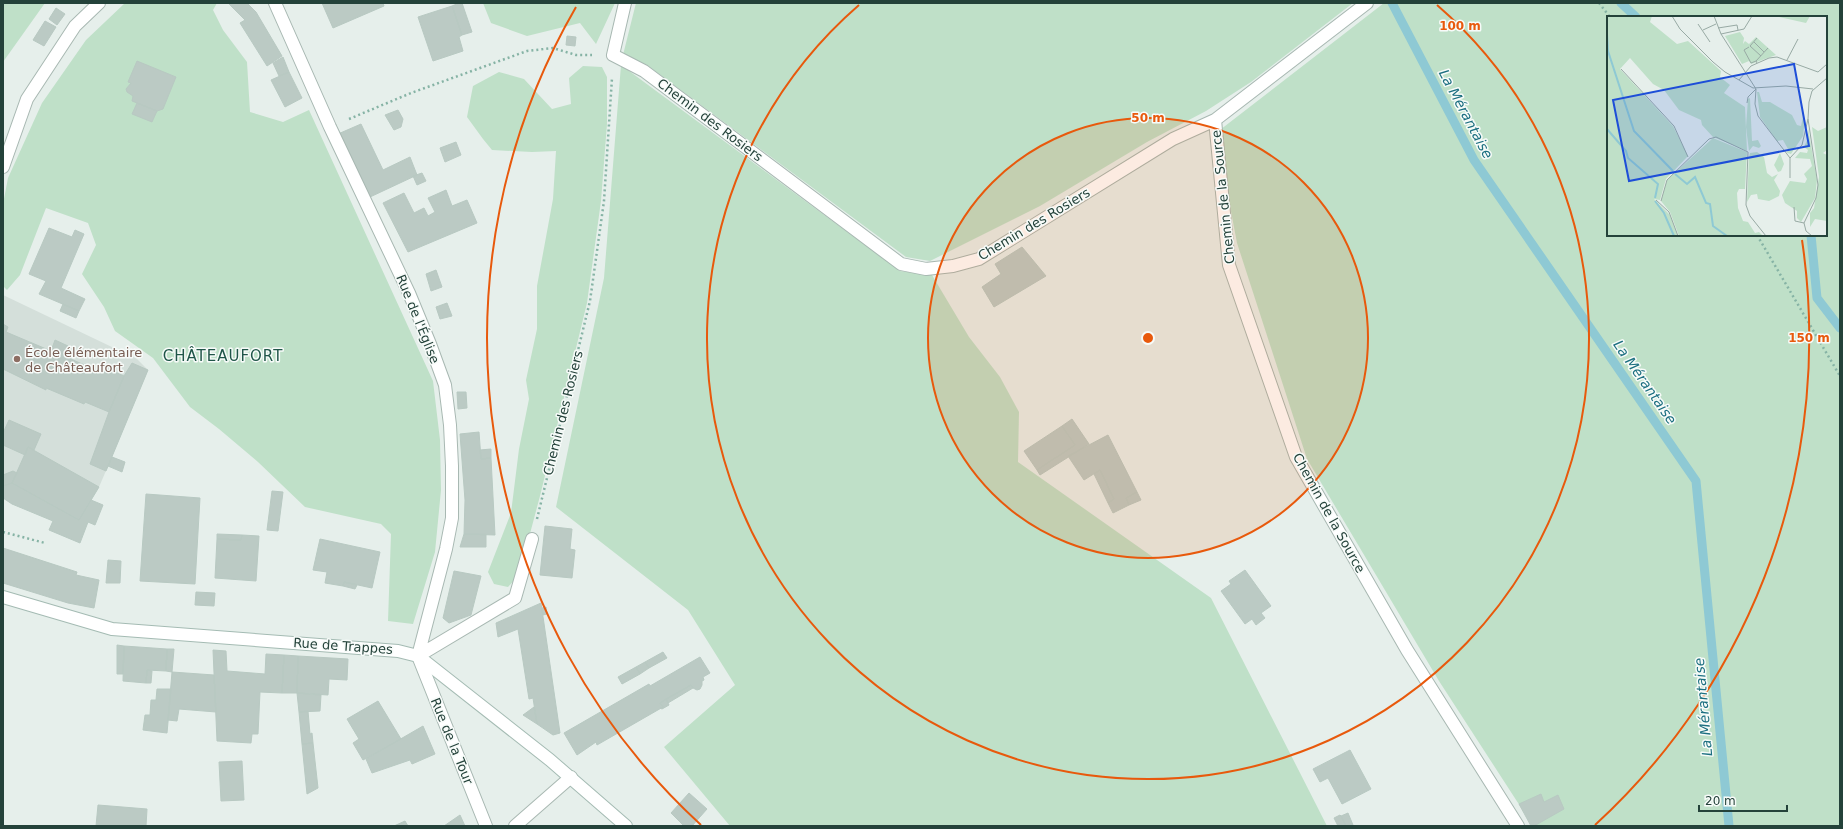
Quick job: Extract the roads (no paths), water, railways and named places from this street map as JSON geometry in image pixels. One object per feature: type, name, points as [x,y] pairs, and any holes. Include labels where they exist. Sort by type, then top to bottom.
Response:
[{"type":"street","points":[[3,166],[27,99],[75,26],[99,3]]},
{"type":"street","name":"Rue de l'Église","points":[[275,3],[330,127],[409,293],[445,385],[450,425],[452,518],[446,549],[418,656]]},
{"type":"street","name":"Chemin des Rosiers","points":[[625,3],[613,55],[644,71],[901,264],[926,269],[953,266],[979,259],[1172,139],[1215,120],[1367,3]]},
{"type":"street","name":"Chemin de la Source","points":[[1215,120],[1229,265],[1296,457],[1408,650],[1518,826]]},
{"type":"street","points":[[418,656],[515,598],[532,539]]},
{"type":"street","name":"Rue de Trappes","points":[[3,597],[112,628],[398,650],[418,656],[571,778],[626,826]]},
{"type":"street","name":"Rue de la Tour","points":[[418,656],[486,826]]},
{"type":"street","points":[[515,826],[571,778]]},
{"type":"waterway","name":"La Mérantaise","points":[[1392,3],[1474,160],[1696,481],[1729,826]]},
{"type":"waterway","name":"La Mérantaise","points":[[1621,3],[1635,16]]},
{"type":"waterway","name":"La Mérantaise","points":[[1811,236],[1817,298],[1840,328]]},
{"type":"place","name":"École élémentaire de Châteaufort","points":[[17,359]]},
{"type":"district","name":"CHÂTEAUFORT","points":[[223,356]]}]
